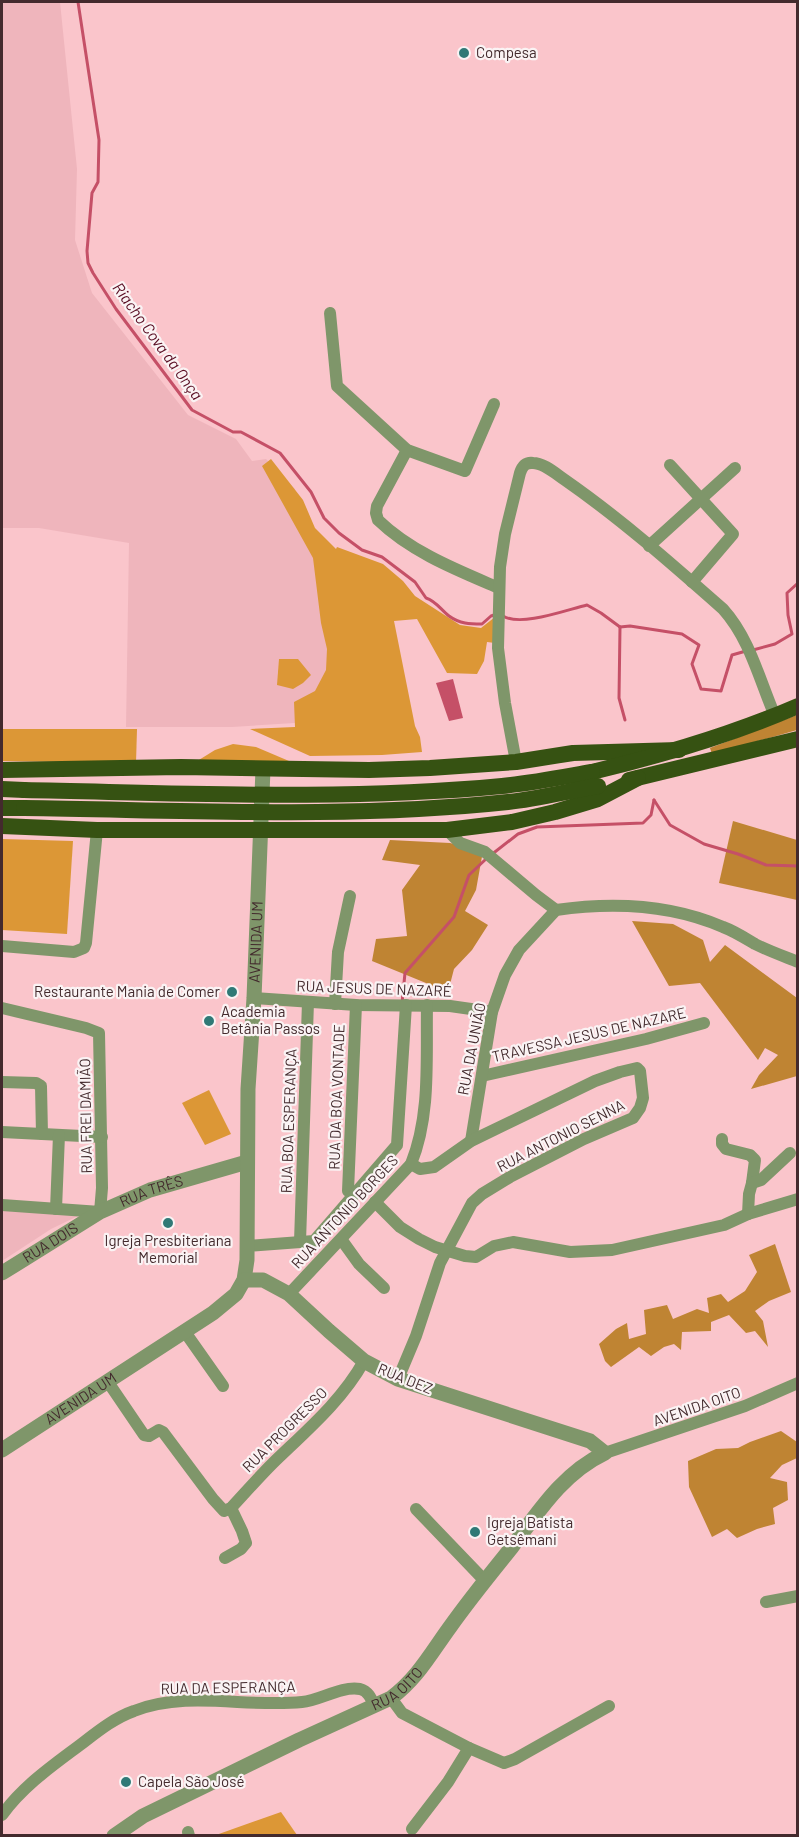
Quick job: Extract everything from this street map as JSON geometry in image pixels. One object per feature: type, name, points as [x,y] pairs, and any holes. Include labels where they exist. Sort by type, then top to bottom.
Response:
[{"type":"highway","points":[[2,808],[301,812],[425,808],[510,801],[595,779],[722,736],[798,706]]},
{"type":"highway","points":[[2,789],[383,794],[638,778],[798,739]]},
{"type":"highway","points":[[2,770],[181,767],[369,770],[516,762],[573,753],[679,750]]},
{"type":"highway","points":[[2,826],[98,830],[447,830],[512,822],[555,812],[598,799],[638,778]]},
{"type":"street","points":[[330,314],[337,386],[407,450],[465,471],[494,404]]},
{"type":"street","points":[[407,450],[377,506],[378,520],[418,549],[443,563],[500,588]]},
{"type":"street","points":[[516,762],[499,659],[500,567],[505,534],[520,473],[527,463],[547,468],[584,493],[723,609],[734,621],[746,644],[775,716]]},
{"type":"street","points":[[670,465],[733,534],[692,582]]},
{"type":"street","points":[[649,546],[735,468]]},
{"type":"street","name":"AVENIDA UM","points":[[247,1253],[249,1089],[263,769]]},
{"type":"street","points":[[2,946],[74,952],[84,948],[98,830]]},
{"type":"street","points":[[447,830],[460,843],[485,852],[556,910],[614,904],[672,912],[722,926],[798,962]]},
{"type":"street","points":[[335,1004],[338,952],[350,896]]},
{"type":"street","name":"RUA DA UNIÃO","points":[[471,1141],[492,1012],[505,975],[519,950],[556,910]]},
{"type":"street","name":"RUA JESUS DE NAZARÉ","points":[[254,998],[356,1005],[450,1006],[492,1012]]},
{"type":"street","name":"RUA BOA ESPERANÇA","points":[[300,1242],[308,1002]]},
{"type":"street","name":"RUA DA BOA VONTADE","points":[[348,1191],[356,1005]]},
{"type":"street","points":[[244,1281],[247,1253],[314,1241],[397,1145],[406,1005]]},
{"type":"street","name":"RUA ANTONIO BORGES","points":[[289,1294],[411,1164],[417,1150],[424,1113],[427,1005]]},
{"type":"street","name":"RUA FREI DAMIÃO","points":[[2,1008],[97,1031],[100,1037],[102,1137],[100,1212]]},
{"type":"street","name":"TRAVESSA JESUS DE NAZARE","points":[[482,1076],[646,1039],[704,1023]]},
{"type":"street","name":"RUA ANTONIO SENNA","points":[[398,1379],[416,1336],[429,1293],[446,1250],[472,1203],[510,1177],[584,1139],[633,1118],[643,1098],[640,1071],[635,1068],[595,1081],[471,1141]]},
{"type":"street","points":[[2,1082],[36,1083],[41,1086],[42,1134]]},
{"type":"street","points":[[2,1132],[102,1137]]},
{"type":"street","points":[[56,1209],[59,1135]]},
{"type":"street","points":[[722,1139],[722,1144],[726,1149],[750,1155],[755,1160],[748,1214]]},
{"type":"street","points":[[411,1164],[420,1169],[434,1167],[471,1141]]},
{"type":"street","points":[[752,1183],[761,1180],[790,1153]]},
{"type":"street","name":"RUA TRÊS","points":[[2,1205],[100,1212],[150,1190],[247,1162]]},
{"type":"street","points":[[375,1202],[390,1218],[419,1239],[435,1247],[471,1258],[479,1256],[494,1246],[513,1242],[570,1252],[612,1250],[724,1226],[748,1214],[798,1199]]},
{"type":"street","name":"RUA DOIS","points":[[2,1274],[100,1212]]},
{"type":"street","points":[[341,1239],[359,1264],[384,1288]]},
{"type":"street","name":"RUA DEZ","points":[[244,1281],[263,1280],[289,1294],[364,1361],[398,1379],[590,1441],[605,1453]]},
{"type":"street","name":"AVENIDA UM","points":[[2,1450],[223,1306],[236,1294],[244,1281]]},
{"type":"street","points":[[185,1332],[223,1386]]},
{"type":"street","name":"RUA PROGRESSO","points":[[226,1508],[313,1427],[333,1405],[364,1361]]},
{"type":"street","points":[[108,1382],[144,1435],[149,1436],[159,1430],[163,1432],[226,1508],[242,1531],[246,1543],[242,1549],[225,1558]]},
{"type":"street","name":"AVENIDA OITO","points":[[605,1453],[745,1406],[798,1383]]},
{"type":"street","name":"RUA OITO","points":[[114,1836],[143,1816],[391,1698],[416,1676],[547,1500],[573,1473],[588,1461],[605,1453]]},
{"type":"street","points":[[416,1509],[485,1581]]},
{"type":"street","points":[[766,1602],[798,1596]]},
{"type":"street","name":"RUA DA ESPERANÇA","points":[[2,1815],[21,1791],[94,1734],[116,1719],[150,1705],[181,1701],[304,1702],[346,1690],[358,1689],[369,1695],[374,1705]]},
{"type":"street","points":[[391,1698],[402,1713],[500,1762],[509,1762],[609,1706]]},
{"type":"street","points":[[412,1829],[448,1782],[469,1748]]},
{"type":"shaded area","points":[[2,2],[60,2],[77,169],[75,240],[92,293],[188,415],[236,439],[252,461],[266,459],[295,489],[302,521],[375,718],[232,727],[126,727],[129,543],[39,528],[2,528]]},
{"type":"shaded area","points":[[271,459],[303,500],[315,528],[336,549],[337,547],[383,564],[403,581],[415,596],[460,625],[481,628],[495,617],[495,643],[487,642],[484,661],[477,674],[447,673],[417,619],[394,621],[422,752],[310,756],[250,729],[295,727],[294,702],[315,691],[326,670],[327,649],[321,623],[313,558],[262,466]]},
{"type":"shaded area","points":[[279,659],[298,659],[311,675],[293,689],[277,685]]},
{"type":"shaded area","points":[[453,679],[463,718],[449,721],[436,683]]},
{"type":"shaded area","points":[[797,715],[797,730],[712,754],[710,748]]},
{"type":"shaded area","points":[[2,729],[137,729],[136,763],[2,761]]},
{"type":"shaded area","points":[[233,744],[256,747],[289,761],[194,763],[215,750]]},
{"type":"shaded area","points":[[733,821],[797,840],[797,900],[719,883]]},
{"type":"shaded area","points":[[2,839],[73,841],[67,934],[2,930]]},
{"type":"shaded area","points":[[390,840],[450,843],[483,851],[476,890],[465,911],[488,925],[472,950],[454,969],[448,992],[372,961],[376,939],[407,936],[402,890],[420,865],[382,860]]},
{"type":"shaded area","points":[[632,921],[673,924],[703,940],[710,962],[725,945],[797,998],[797,1076],[751,1089],[759,1075],[778,1055],[765,1048],[758,1060],[700,983],[669,986]]},
{"type":"shaded area","points":[[209,1090],[231,1134],[205,1145],[182,1103]]},
{"type":"shaded area","points":[[2,1206],[78,1216],[51,1229],[2,1261]]},
{"type":"shaded area","points":[[775,1244],[791,1292],[769,1301],[755,1311],[763,1321],[768,1347],[755,1331],[746,1333],[729,1315],[711,1322],[711,1331],[682,1332],[681,1350],[674,1344],[664,1347],[651,1356],[639,1347],[611,1367],[605,1361],[599,1344],[616,1329],[627,1323],[629,1339],[646,1334],[644,1310],[667,1305],[673,1319],[697,1309],[709,1313],[707,1298],[721,1294],[728,1302],[745,1291],[757,1272],[749,1255]]},
{"type":"shaded area","points":[[781,1431],[797,1442],[797,1458],[782,1465],[770,1478],[787,1482],[788,1500],[773,1508],[775,1524],[737,1538],[727,1529],[712,1537],[689,1487],[688,1461],[716,1449],[738,1448]]},
{"type":"shaded area","points":[[281,1812],[297,1835],[216,1835]]},
{"type":"waterway","name":"Riacho Cova da Onça","points":[[78,2],[99,140],[98,182],[92,193],[88,263],[116,309],[192,410],[280,453],[311,492],[324,518],[339,533],[362,550],[382,557],[415,582],[426,598],[433,601],[453,619],[465,623],[482,624],[497,614]]},
{"type":"waterway","points":[[753,650],[775,644],[792,634],[787,593],[798,583]]},
{"type":"waterway","name":"Riacho Cova da Onça","points":[[503,616],[511,619],[532,619],[587,605],[620,627]]},
{"type":"waterway","points":[[620,627],[630,626],[682,634],[699,645],[692,664],[701,689],[721,691],[732,655],[746,651]]},
{"type":"waterway","name":"Riacho Cova da Onça","points":[[620,627],[619,698],[625,720]]},
{"type":"waterway","name":"Riacho Cova da Onça","points":[[654,800],[670,825],[704,844],[766,865],[798,866]]},
{"type":"waterway","points":[[491,855],[518,834],[537,827],[643,823],[651,815],[654,800]]},
{"type":"waterway","points":[[402,1003],[405,973],[454,917],[469,875],[486,859]]},
{"type":"place","name":"Compesa","points":[[464,53]]},
{"type":"place","name":"Restaurante Mania de Comer","points":[[232,992]]},
{"type":"place","name":"Academia Betânia Passos","points":[[209,1021]]},
{"type":"place","name":"Igreja Presbiteriana Memorial","points":[[168,1223]]},
{"type":"place","name":"Igreja Batista Getsêmani","points":[[475,1532]]},
{"type":"place","name":"Capela São José","points":[[126,1782]]}]
